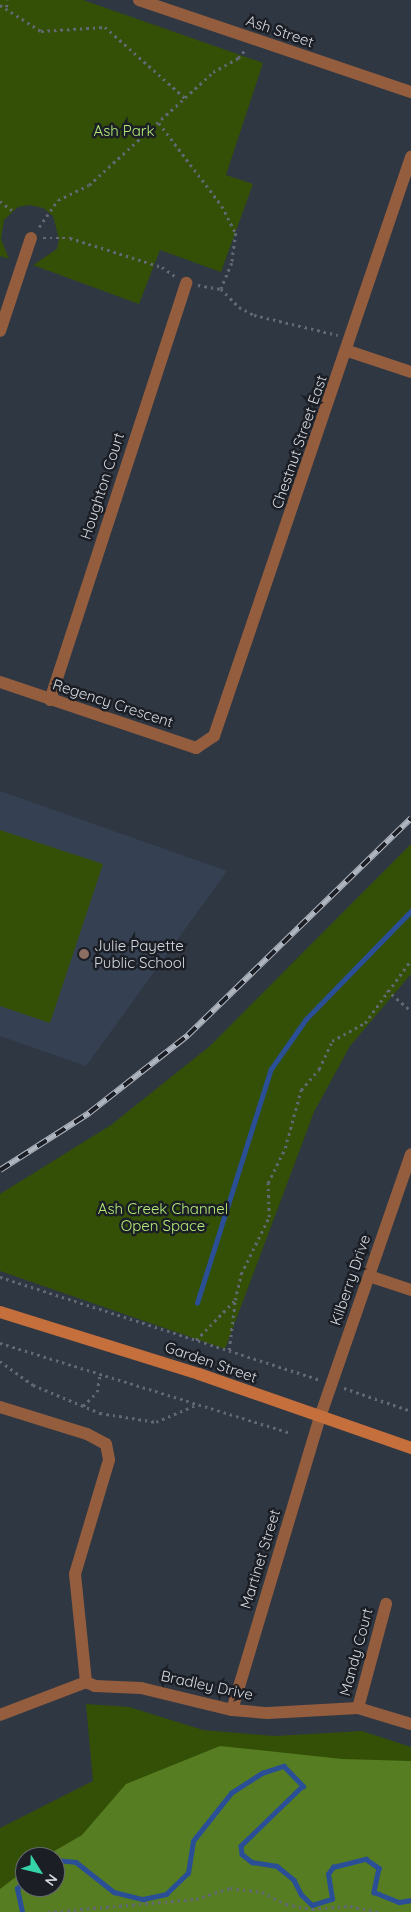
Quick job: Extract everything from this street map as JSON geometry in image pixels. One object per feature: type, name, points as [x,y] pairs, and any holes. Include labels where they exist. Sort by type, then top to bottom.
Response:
[{"type":"street","name":"Ash Street","points":[[139,0],[411,92]]},
{"type":"street","name":"Chestnut Street East","points":[[214,736],[348,351],[411,157]]},
{"type":"street","points":[[0,331],[31,238]]},
{"type":"street","name":"Houghton Court","points":[[50,700],[186,283]]},
{"type":"street","points":[[348,351],[411,372]]},
{"type":"street","name":"Regency Crescent","points":[[0,682],[196,748],[214,736]]},
{"type":"street","name":"Kilberry Drive","points":[[320,1417],[411,1154]]},
{"type":"street","points":[[369,1276],[411,1290]]},
{"type":"street","name":"Garden Street","points":[[0,1312],[411,1448]]},
{"type":"street","points":[[0,1407],[87,1434],[106,1444],[109,1460],[75,1574],[86,1682]]},
{"type":"street","name":"Martinet Street","points":[[232,1710],[320,1417]]},
{"type":"street","name":"Mandy Court","points":[[358,1708],[386,1604]]},
{"type":"street","name":"Bradley Drive","points":[[0,1715],[86,1682],[141,1688],[232,1710],[268,1713],[358,1708],[411,1724]]},
{"type":"path","points":[[6,7],[8,0]]},
{"type":"path","points":[[0,5],[6,7],[22,22],[42,31],[105,27],[185,98]]},
{"type":"path","points":[[31,238],[58,200],[89,184],[159,123],[213,72],[238,58],[254,39]]},
{"type":"path","points":[[159,123],[222,206],[236,232],[232,263],[221,289]]},
{"type":"path","points":[[0,201],[12,210]]},
{"type":"path","points":[[229,1350],[235,1300],[242,1274],[269,1217],[268,1183],[285,1148],[298,1096],[319,1069],[332,1041],[365,1023],[387,990],[411,960]]},
{"type":"path","points":[[387,990],[411,1011]]},
{"type":"path","points":[[0,1276],[411,1411]]},
{"type":"path","points":[[196,1340],[235,1300]]},
{"type":"path","points":[[0,1343],[290,1433]]},
{"type":"path","points":[[0,1360],[34,1385],[83,1407],[146,1422],[197,1404]]},
{"type":"path","points":[[83,1407],[97,1392],[100,1374]]},
{"type":"path","points":[[48,1912],[196,1899],[230,1888],[262,1892],[286,1904],[312,1909],[350,1906],[379,1912]]},
{"type":"shaded area","name":"Julie Payette Public School","points":[[0,791],[227,871],[86,1066],[0,1036]]},
{"type":"green space","name":"Ash Park","points":[[0,0],[83,0],[263,63],[226,175],[253,184],[221,272],[160,250],[139,304],[33,265],[57,249],[59,239],[53,216],[43,208],[30,205],[18,207],[4,220],[1,239],[9,259],[0,256]]},
{"type":"green space","points":[[0,830],[103,864],[50,1023],[0,1006]]},
{"type":"green space","name":"Ash Creek Channel Open Space","points":[[411,844],[411,974],[350,1046],[314,1112],[225,1349],[0,1271],[0,1194],[111,1125],[210,1046]]},
{"type":"green space","points":[[86,1704],[129,1707],[203,1730],[274,1736],[362,1731],[411,1747],[411,1912],[0,1912],[0,1828],[93,1781]]},
{"type":"green space","points":[[220,1746],[342,1759],[411,1761],[411,1912],[0,1912],[0,1889],[15,1878],[15,1897],[65,1897],[65,1847],[61,1847],[82,1835],[126,1784]]},
{"type":"waterway","points":[[197,1303],[271,1069],[306,1019],[411,911]]},
{"type":"waterway","points":[[65,1861],[76,1862],[114,1892],[143,1899],[166,1894],[188,1873],[193,1841],[231,1793],[262,1773],[284,1766],[303,1786],[241,1846],[242,1854],[252,1862],[277,1866],[294,1880],[301,1894],[312,1905],[332,1899],[328,1874],[333,1867],[366,1859],[379,1868],[374,1892],[399,1902],[411,1900]]},
{"type":"waterway","points":[[19,1897],[22,1912]]},
{"type":"railway","points":[[0,1170],[89,1113],[188,1035],[411,818]]},
{"type":"place","name":"Julie Payette Public School","points":[[84,954]]}]
